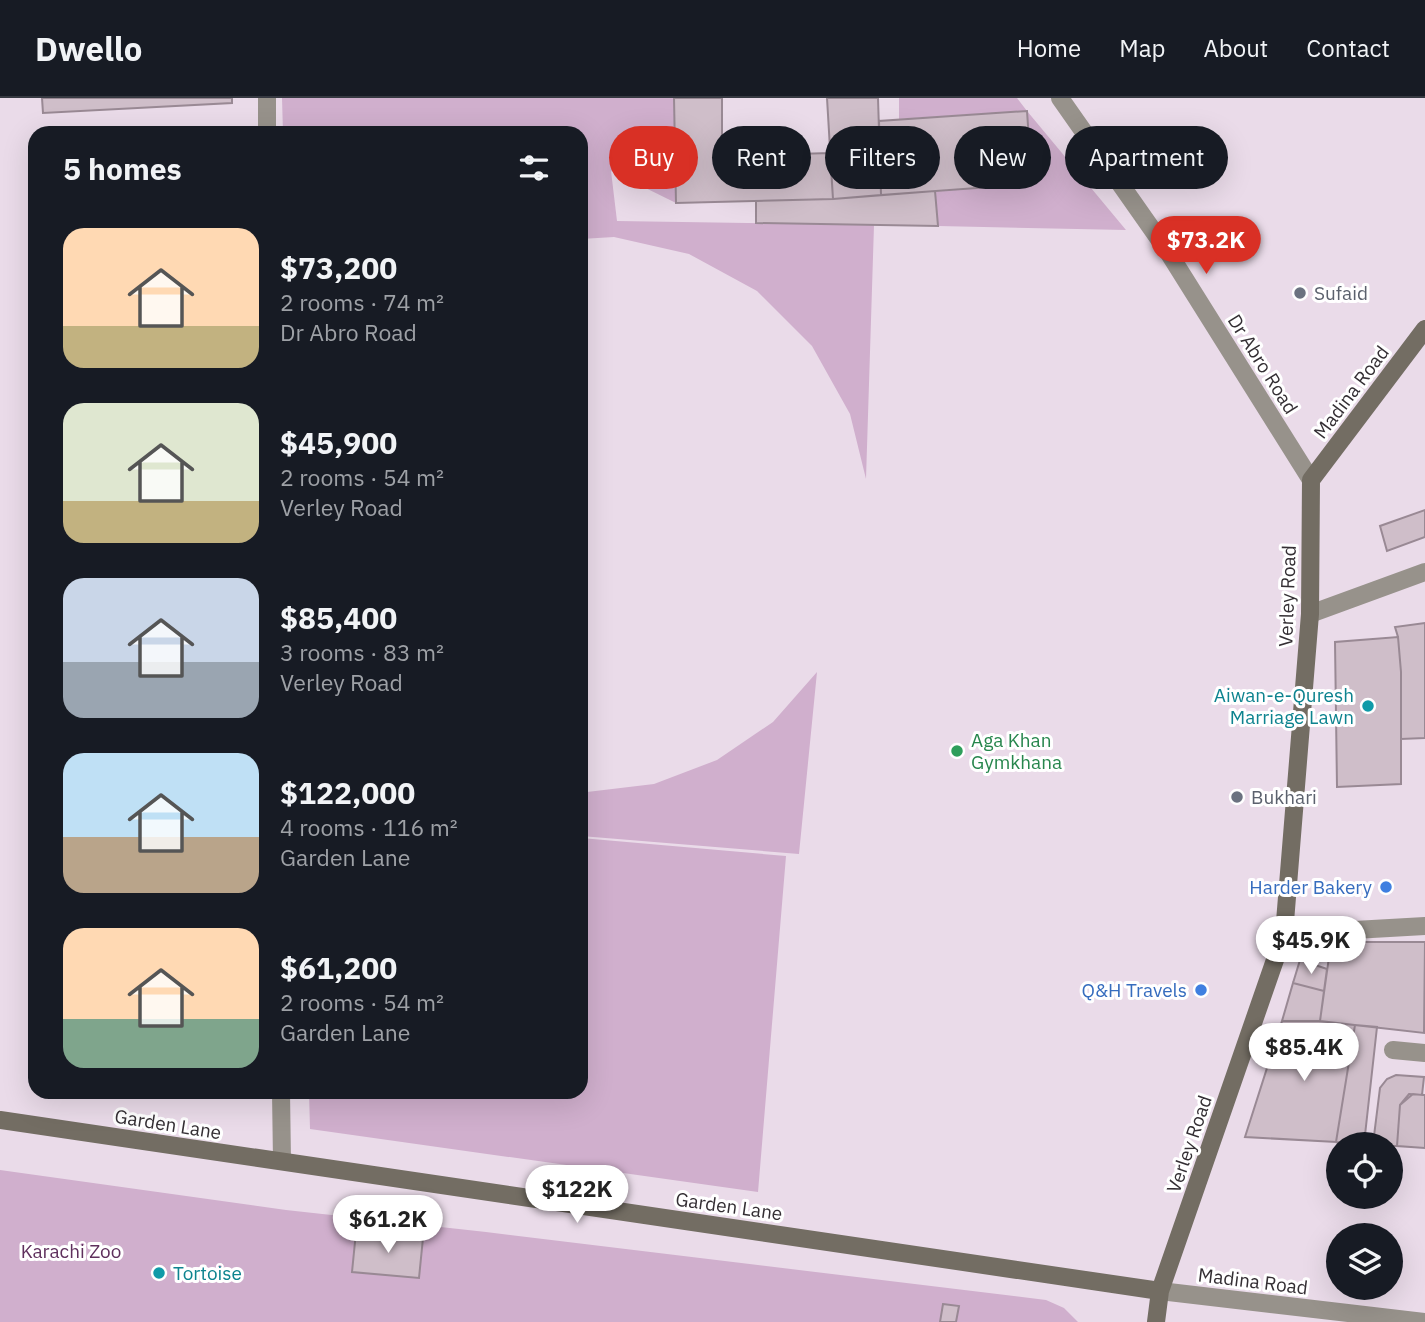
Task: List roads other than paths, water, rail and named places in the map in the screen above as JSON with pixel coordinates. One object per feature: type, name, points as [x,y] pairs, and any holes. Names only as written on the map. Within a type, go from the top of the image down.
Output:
[{"type":"main road","name":"Madina Road","points":[[1311,480],[1425,329]]},
{"type":"main road","name":"Verley Road","points":[[1156,1322],[1160,1291],[1284,934],[1310,614],[1311,480]]},
{"type":"main road","name":"Garden Lane","points":[[0,1120],[1160,1291]]},
{"type":"street","points":[[267,98],[267,126]]},
{"type":"street","name":"Dr Abro Road","points":[[1060,98],[1168,251],[1311,480]]},
{"type":"street","points":[[1310,614],[1425,572]]},
{"type":"street","points":[[1284,934],[1425,926]]},
{"type":"street","points":[[1393,1050],[1425,1053]]},
{"type":"street","points":[[281,1099],[282,1161]]},
{"type":"street","name":"Madina Road","points":[[1160,1291],[1424,1322]]},
{"type":"place","name":"Sufaid","points":[[1300,293]]},
{"type":"place","name":"Aiwan-e-Quresh Marriage Lawn","points":[[1368,706]]},
{"type":"place","name":"Aga Khan Gymkhana","points":[[957,751]]},
{"type":"place","name":"Bukhari","points":[[1237,797]]},
{"type":"place","name":"Harder Bakery","points":[[1386,887]]},
{"type":"place","name":"Q&H Travels","points":[[1201,990]]},
{"type":"place","name":"Tortoise","points":[[159,1273]]},
{"type":"park label","name":"Karachi Zoo","points":[[71,1251]]}]
